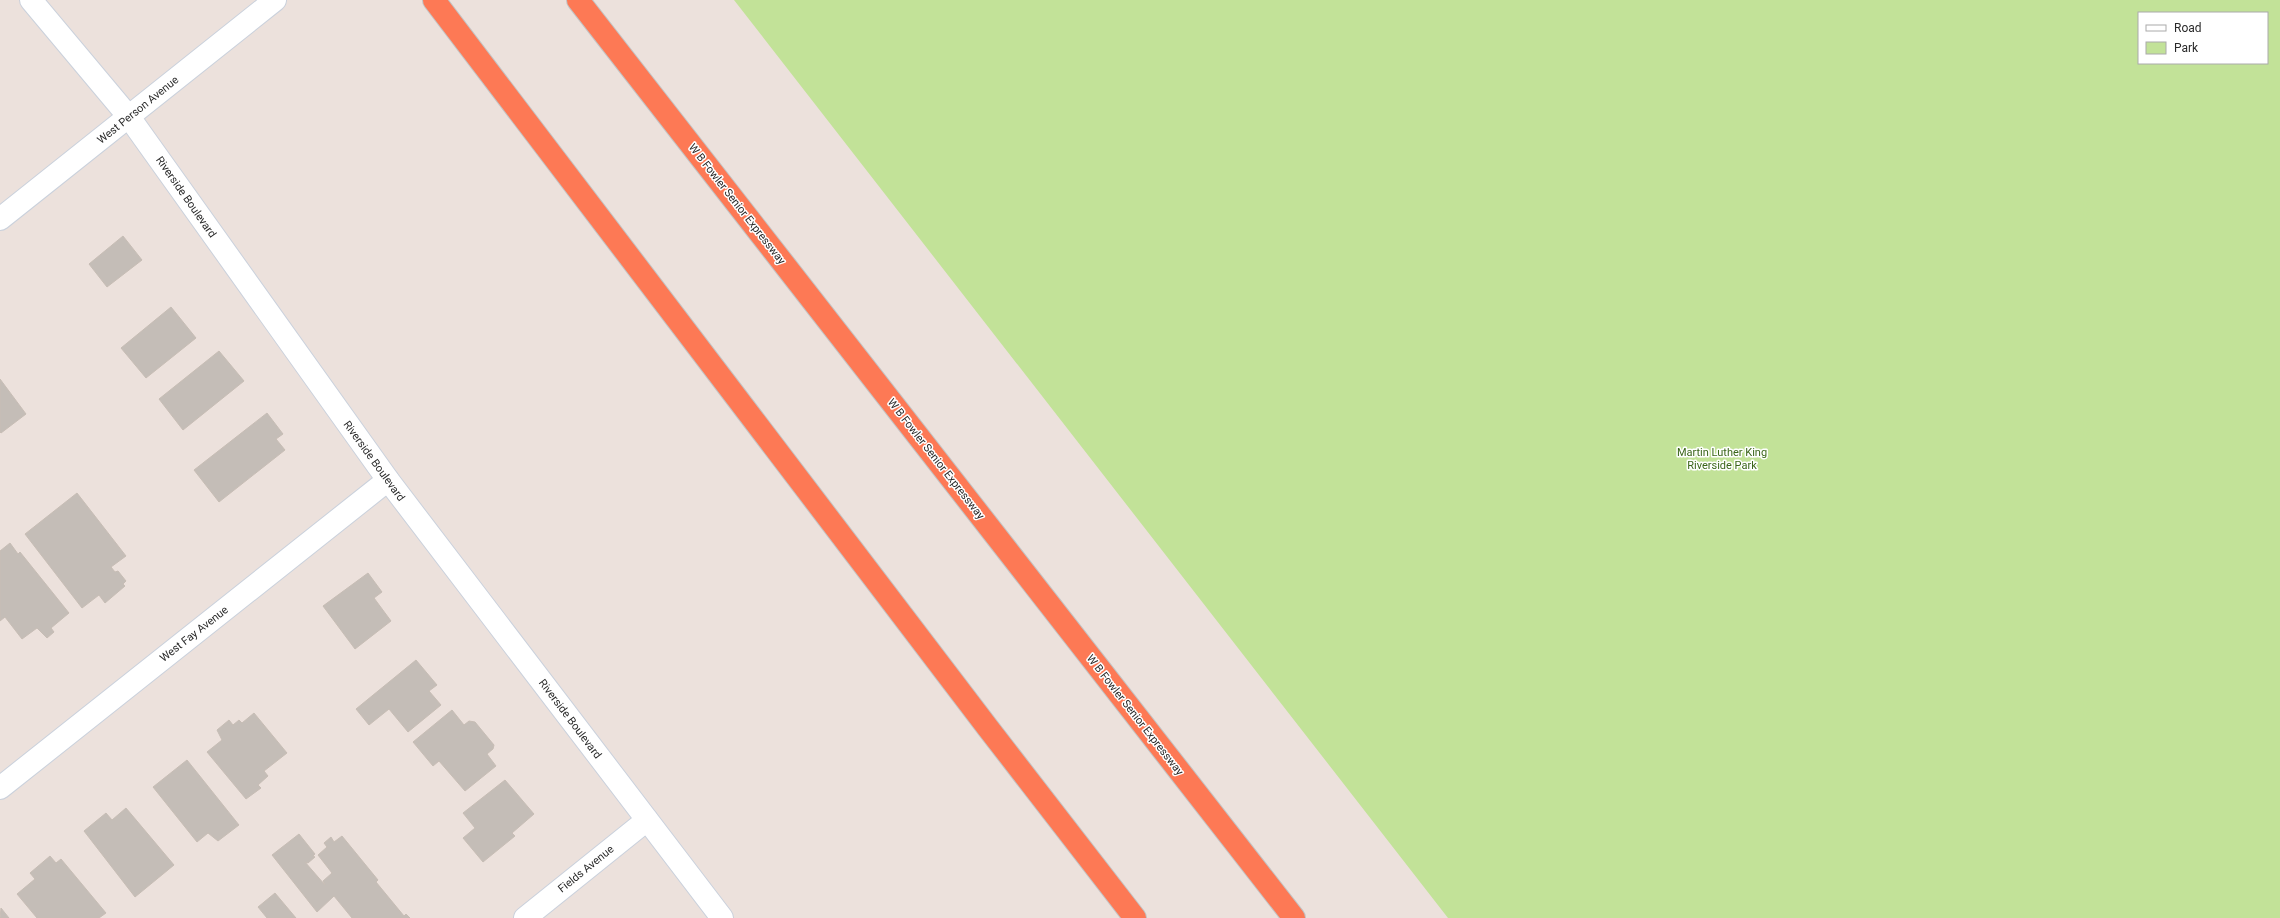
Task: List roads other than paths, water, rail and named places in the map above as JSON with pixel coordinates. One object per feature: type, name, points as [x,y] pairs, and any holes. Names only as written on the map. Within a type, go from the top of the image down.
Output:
[{"type":"highway","points":[[434,0],[983,722],[1135,918]]},
{"type":"highway","name":"W B Fowler Senior Expressway","points":[[578,0],[1294,918]]},
{"type":"street","name":"Riverside Boulevard","points":[[31,0],[129,117],[388,480],[722,918]]},
{"type":"street","name":"West Person Avenue","points":[[0,219],[275,0]]},
{"type":"street","name":"West Fay Avenue","points":[[0,788],[388,480]]},
{"type":"street","name":"Fields Avenue","points":[[525,918],[647,820]]},
{"type":"park label","name":"Martin Luther King Riverside Park","points":[[1722,458]]}]
